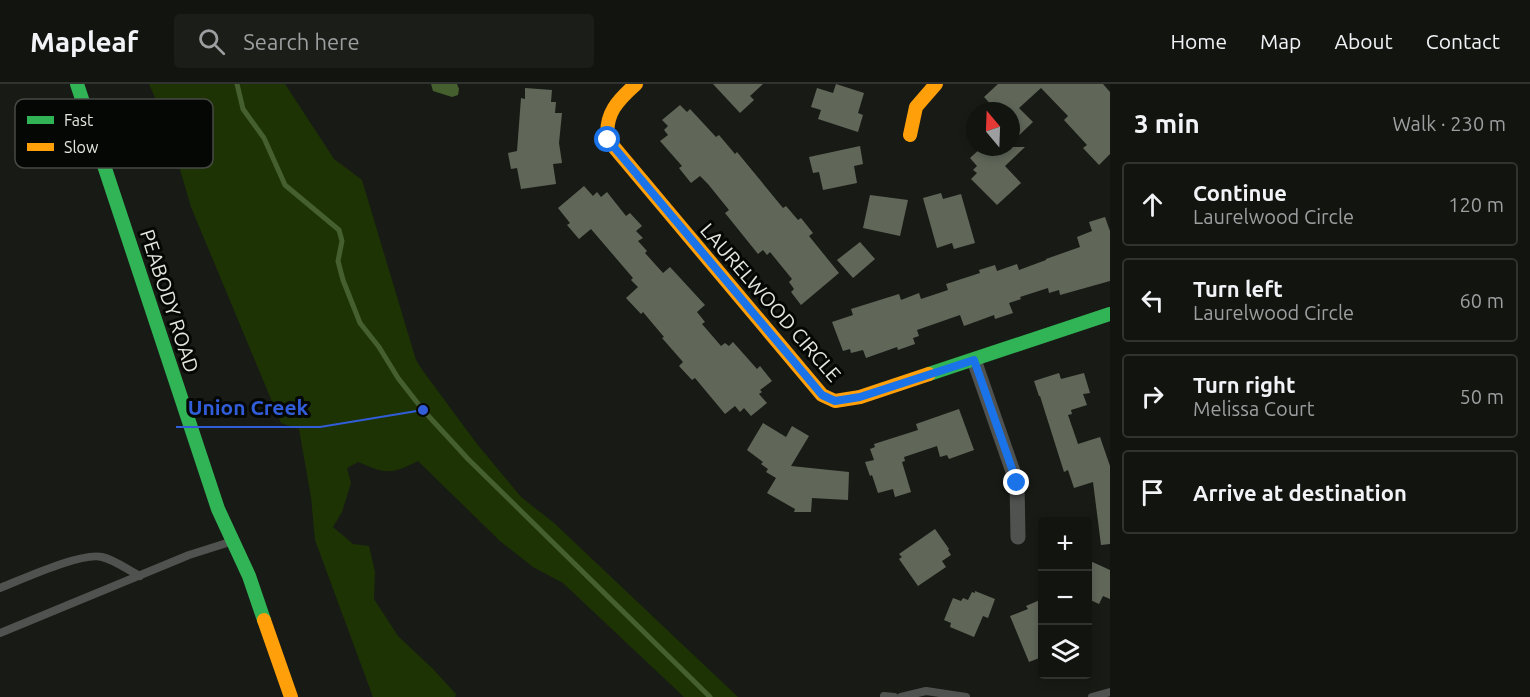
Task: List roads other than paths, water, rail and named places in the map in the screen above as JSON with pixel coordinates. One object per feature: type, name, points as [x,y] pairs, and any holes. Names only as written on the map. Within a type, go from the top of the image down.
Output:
[{"type":"street","name":"PEABODY ROAD","points":[[77,84],[82,99]]},
{"type":"street","name":"LAURELWOOD CIRCLE","points":[[636,84],[611,110],[606,124],[608,140],[822,395],[835,401],[860,397],[1110,314]]},
{"type":"street","points":[[910,135],[916,107],[936,84]]},
{"type":"street","name":"PEABODY ROAD","points":[[105,168],[218,509],[249,576],[291,697]]},
{"type":"street","points":[[974,360],[1017,483],[1018,537]]},
{"type":"lane","points":[[0,633],[189,555],[232,542]]},
{"type":"lane","points":[[0,588],[92,555],[104,557],[140,576]]},
{"type":"lane","points":[[902,697],[926,691],[966,697]]},
{"type":"lane","points":[[1092,697],[1110,692]]},
{"type":"lane","points":[[884,696],[894,697]]},
{"type":"waterway","points":[[237,84],[243,109],[264,138],[285,185],[339,230],[342,241],[338,261],[360,323],[379,347],[398,378],[423,410],[468,459],[710,697]]},
{"type":"place","name":"Union Creek","points":[[423,410]]}]
